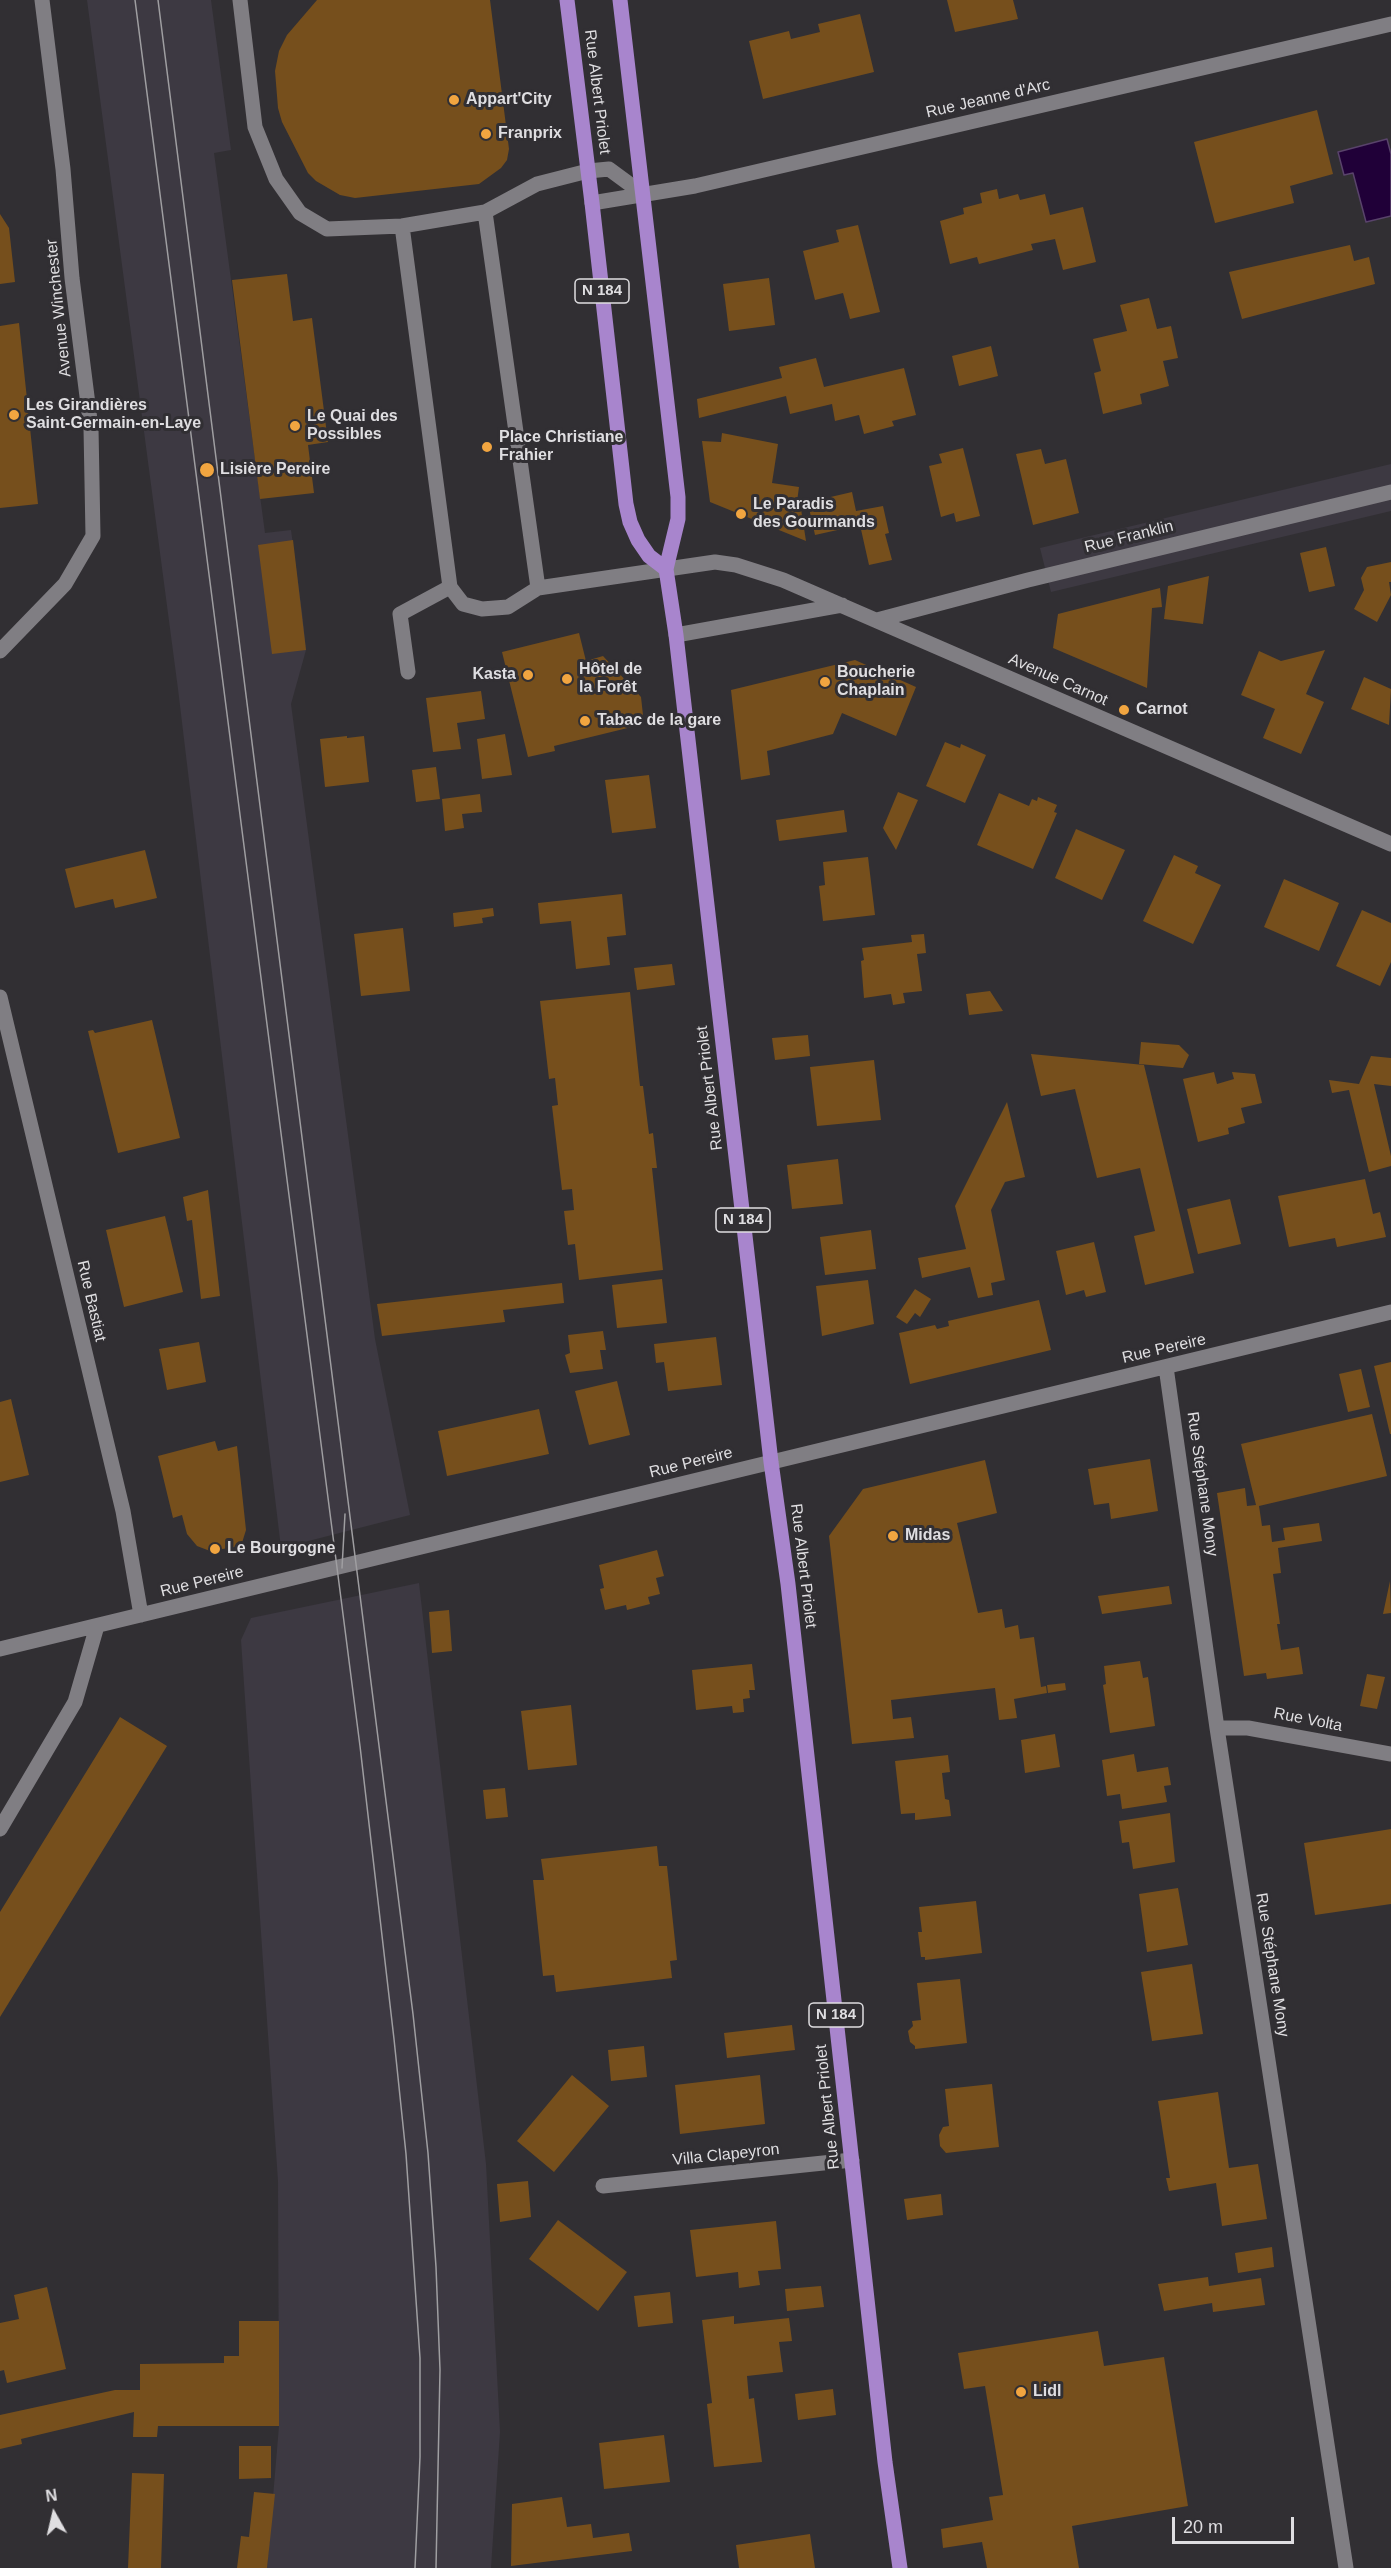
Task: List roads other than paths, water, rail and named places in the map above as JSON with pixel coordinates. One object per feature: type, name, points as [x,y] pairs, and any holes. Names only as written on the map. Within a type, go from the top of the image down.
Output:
[{"type":"main road","name":"Rue Albert Priolet","points":[[567,0],[626,504],[630,522],[638,540],[649,556],[666,569]]},
{"type":"main road","name":"Rue Albert Priolet","points":[[620,0],[678,497],[678,519],[666,569],[676,635],[771,1462],[788,1584],[885,2462],[900,2568]]},
{"type":"street","name":"Avenue Winchester","points":[[0,651],[64,584],[93,536],[91,428],[72,278],[63,169],[42,0]]},
{"type":"street","points":[[240,0],[255,127],[276,179],[300,213],[327,228],[402,226],[485,212],[537,184],[588,171],[609,169],[643,194]]},
{"type":"street","name":"Rue Jeanne d'Arc","points":[[592,204],[695,186],[1391,24]]},
{"type":"street","points":[[485,212],[538,588]]},
{"type":"street","points":[[402,226],[450,587],[463,603],[482,609],[508,607],[538,588],[666,569]]},
{"type":"street","name":"Rue Franklin","points":[[877,620],[1028,580],[1391,492]]},
{"type":"street","name":"Avenue Carnot","points":[[666,569],[714,562],[736,565],[783,580],[1391,844]]},
{"type":"street","points":[[408,672],[400,614],[450,587]]},
{"type":"street","points":[[676,635],[842,605]]},
{"type":"street","name":"Rue Bastiat","points":[[0,997],[123,1511],[141,1616]]},
{"type":"street","name":"Rue Pereire","points":[[0,1649],[1391,1312]]},
{"type":"street","name":"Rue Stéphane Mony","points":[[1166,1367],[1217,1728],[1346,2568]]},
{"type":"street","points":[[0,1829],[75,1702],[97,1626]]},
{"type":"street","name":"Rue Volta","points":[[1217,1728],[1248,1728],[1391,1754]]},
{"type":"street","name":"Villa Clapeyron","points":[[603,2186],[852,2160]]},
{"type":"tram line","points":[[135,0],[360,1746],[394,2039],[406,2154],[420,2358],[420,2457],[415,2568]]},
{"type":"tram line","points":[[158,0],[413,2014],[428,2153],[436,2267],[440,2370],[436,2568]]},
{"type":"tram line","points":[[342,1568],[345,1514]]},
{"type":"place","name":"Appart'City","points":[[454,100]]},
{"type":"place","name":"Franprix","points":[[486,134]]},
{"type":"place","name":"Les Girandières Saint-Germain-en-Laye","points":[[14,415]]},
{"type":"place","name":"Le Quai des Possibles","points":[[295,426]]},
{"type":"place","name":"Place Christiane Frahier","points":[[487,447]]},
{"type":"place","name":"Lisière Pereire","points":[[207,470]]},
{"type":"place","name":"Le Paradis des Gourmands","points":[[741,514]]},
{"type":"place","name":"Kasta","points":[[528,675]]},
{"type":"place","name":"Hôtel de la Forêt","points":[[567,679]]},
{"type":"place","name":"Boucherie Chaplain","points":[[825,682]]},
{"type":"place","name":"Carnot","points":[[1124,710]]},
{"type":"place","name":"Tabac de la gare","points":[[585,721]]},
{"type":"place","name":"Midas","points":[[893,1536]]},
{"type":"place","name":"Le Bourgogne","points":[[215,1549]]},
{"type":"place","name":"Lidl","points":[[1021,2392]]}]
